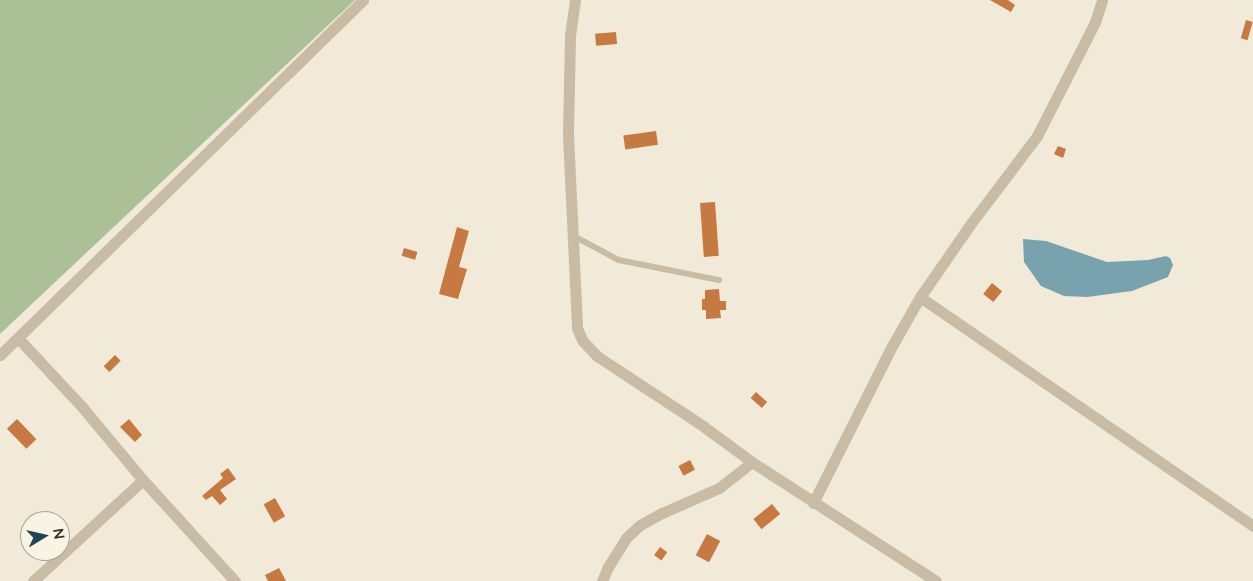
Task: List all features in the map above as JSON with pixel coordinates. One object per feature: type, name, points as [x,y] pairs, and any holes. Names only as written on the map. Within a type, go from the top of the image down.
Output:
[{"type":"street","points":[[0,355],[363,0]]},
{"type":"street","points":[[575,0],[570,37],[568,84],[572,234],[577,328],[582,340],[597,356],[703,426],[752,462],[936,581]]},
{"type":"street","points":[[813,503],[888,355],[920,297],[972,222],[1037,136],[1095,22],[1102,0]]},
{"type":"street","points":[[920,297],[1253,526]]},
{"type":"street","points":[[18,338],[84,408],[143,480],[235,581]]},
{"type":"street","points":[[602,581],[608,566],[626,538],[640,525],[662,513],[720,488],[752,462]]},
{"type":"street","points":[[33,581],[143,480]]},
{"type":"lane","points":[[572,234],[619,260],[719,280]]},
{"type":"green space","points":[[0,0],[355,0],[0,334]]},
{"type":"water","points":[[1023,239],[1046,241],[1107,262],[1148,260],[1166,256],[1170,258],[1173,265],[1168,277],[1132,291],[1087,297],[1064,296],[1041,286],[1024,262]]},
{"type":"building","points":[[990,0],[1008,0],[1015,5],[1011,12]]},
{"type":"building","points":[[1246,20],[1253,22],[1247,40],[1241,38]]},
{"type":"building","points":[[616,32],[617,44],[596,46],[595,34]]},
{"type":"building","points":[[656,131],[658,145],[625,149],[623,136]]},
{"type":"building","points":[[1058,146],[1066,149],[1063,158],[1054,154]]},
{"type":"building","points":[[715,202],[719,256],[704,257],[700,203]]},
{"type":"building","points":[[457,227],[469,231],[459,267],[467,269],[458,299],[439,294]]},
{"type":"building","points":[[404,248],[417,252],[415,260],[402,256]]},
{"type":"building","points":[[992,283],[1002,291],[993,302],[983,294]]},
{"type":"building","points":[[719,289],[720,301],[726,301],[726,310],[720,310],[721,318],[706,319],[706,310],[702,310],[702,299],[705,299],[705,290]]},
{"type":"building","points":[[115,355],[121,361],[109,372],[104,366]]},
{"type":"building","points":[[756,392],[767,402],[762,408],[751,398]]},
{"type":"building","points":[[17,419],[36,439],[26,449],[7,429]]},
{"type":"building","points":[[129,419],[142,435],[135,442],[120,427]]},
{"type":"building","points":[[690,460],[695,470],[683,476],[678,466]]},
{"type":"building","points":[[228,468],[236,479],[220,490],[227,499],[220,505],[212,496],[206,500],[202,496],[223,478],[220,474]]},
{"type":"building","points":[[275,498],[285,516],[274,523],[264,504]]},
{"type":"building","points":[[772,504],[780,514],[762,529],[753,519]]},
{"type":"building","points":[[707,534],[720,541],[709,562],[696,555]]},
{"type":"building","points":[[660,547],[667,552],[661,560],[654,555]]},
{"type":"building","points":[[279,568],[286,581],[268,581],[265,575]]}]
